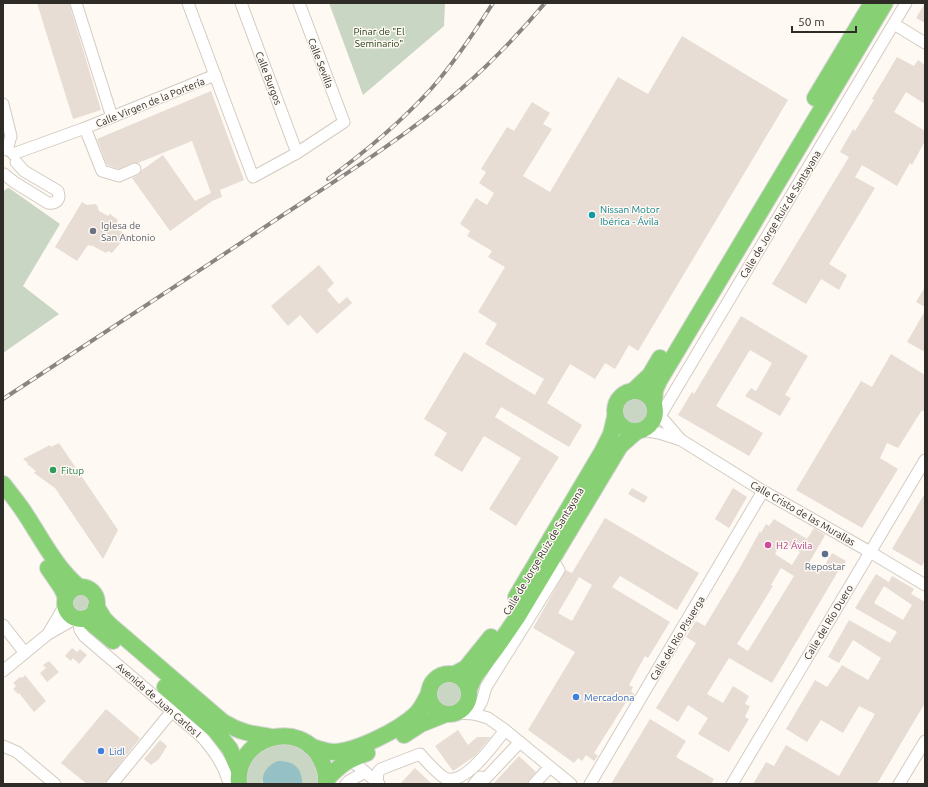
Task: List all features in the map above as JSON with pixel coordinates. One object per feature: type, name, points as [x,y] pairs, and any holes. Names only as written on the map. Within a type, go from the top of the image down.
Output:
[{"type":"highway","name":"Calle de Jorge Ruiz de Santayana","points":[[271,737],[284,736],[298,739],[310,746],[326,752],[335,752],[370,742],[400,726],[416,714],[423,706],[431,685],[438,677],[455,674],[466,668],[487,644],[602,452],[611,434],[617,401],[621,396],[633,391],[650,375],[872,3]]},
{"type":"highway","name":"Calle de Jorge Ruiz de Santayana","points":[[326,782],[340,765],[350,759],[373,751],[401,737],[421,724],[451,714],[465,707],[474,695],[475,676],[518,616],[620,446],[650,419],[655,390],[659,381],[885,3]]},
{"type":"highway","points":[[615,417],[618,423],[630,431],[650,419],[650,398],[639,391],[633,391]]},
{"type":"highway","points":[[3,484],[22,509],[39,537],[68,578],[79,587]]},
{"type":"highway","points":[[3,500],[61,587],[69,613],[80,618],[92,614],[96,606],[96,597],[92,591],[85,587],[79,587],[71,590],[66,601]]},
{"type":"highway","points":[[96,606],[104,619],[110,625],[223,722],[234,729],[248,734],[271,737]]},
{"type":"highway","name":"Avenida de Juan Carlos I","points":[[80,618],[215,730],[230,749],[239,779]]},
{"type":"highway","points":[[455,674],[466,682],[474,695]]},
{"type":"highway","points":[[429,693],[432,704],[440,712],[451,714]]},
{"type":"highway","points":[[239,779],[246,755],[256,744],[271,737]]},
{"type":"highway","points":[[310,746],[319,756],[324,767],[326,782]]},
{"type":"street","points":[[76,3],[112,117]]},
{"type":"street","points":[[188,3],[253,177],[297,153]]},
{"type":"street","name":"Calle Burgos","points":[[241,3],[297,153]]},
{"type":"street","name":"Calle Sevilla","points":[[297,153],[344,122],[299,3]]},
{"type":"street","name":"Calle de Jorge Ruiz de Santayana","points":[[650,419],[906,3]]},
{"type":"street","points":[[894,24],[925,43]]},
{"type":"street","name":"Calle Virgen de la Portería","points":[[10,154],[85,128],[215,76]]},
{"type":"street","points":[[3,104],[11,136],[10,154],[12,170],[4,174],[48,203],[57,202],[60,197],[58,191],[24,170],[10,154]]},
{"type":"street","name":"Calle Virgen de la Portería","points":[[85,128],[102,171],[119,176],[135,169]]},
{"type":"street","name":"Calle Cristo de las Murallas","points":[[650,419],[658,433],[681,440]]},
{"type":"street","name":"Calle Cristo de las Murallas","points":[[650,419],[763,491],[925,585]]},
{"type":"street","name":"Calle del Río Duero","points":[[732,784],[925,460]]},
{"type":"street","name":"Calle del Río Pisuerga","points":[[590,784],[763,491]]},
{"type":"street","points":[[48,634],[66,601]]},
{"type":"street","points":[[3,671],[48,634],[80,618]]},
{"type":"street","name":"Avenida de Juan Carlos I","points":[[80,618],[80,630],[84,636],[202,736],[226,771],[228,780],[239,779]]},
{"type":"street","points":[[3,625],[25,653]]},
{"type":"street","points":[[474,695],[488,718]]},
{"type":"street","name":"Calle de Jorge Ruiz de Santayana","points":[[474,695],[474,714]]},
{"type":"street","points":[[112,784],[172,711]]},
{"type":"street","points":[[451,714],[474,714],[488,718],[571,784]]},
{"type":"street","points":[[378,783],[378,772],[381,769],[420,754],[445,781],[452,779],[461,775],[480,762],[505,730]]},
{"type":"street","points":[[899,784],[925,741]]},
{"type":"street","points":[[474,784],[480,777],[486,778],[520,742]]},
{"type":"street","points":[[3,746],[17,752],[55,784]]},
{"type":"street","points":[[350,759],[378,783]]},
{"type":"street","points":[[534,784],[550,767]]},
{"type":"street","points":[[346,784],[365,772]]},
{"type":"green space","name":"Pinar de \"El Seminario\"","points":[[329,3],[445,3],[444,26],[363,95]]},
{"type":"green space","points":[[9,188],[60,224],[23,286],[59,314],[3,353],[3,192]]},
{"type":"green space","points":[[635,399],[644,403],[648,412],[644,421],[635,425],[626,421],[622,412],[626,403]]},
{"type":"green space","points":[[82,593],[88,596],[91,602],[88,608],[82,611],[76,608],[73,602],[76,596]]},
{"type":"green space","points":[[449,682],[458,686],[462,695],[458,704],[449,708],[440,704],[436,695],[440,686]]},
{"type":"green space","points":[[284,743],[299,748],[310,756],[314,761],[319,784],[302,784],[302,779],[295,766],[288,762],[278,761],[262,781],[263,784],[245,784],[248,767],[255,754],[267,747]]},
{"type":"water","points":[[278,761],[288,762],[296,766],[301,774],[302,784],[263,784],[264,773],[271,765]]},
{"type":"building","points":[[37,3],[69,3],[101,110],[73,119]]},
{"type":"building","points":[[925,3],[925,23],[916,18]]},
{"type":"building","name":"Nissan Motor Ibérica - Ávila","points":[[682,36],[788,100],[638,351],[629,345],[615,369],[605,363],[595,379],[570,364],[547,403],[582,425],[569,447],[501,407],[495,417],[559,457],[516,526],[489,509],[521,458],[484,436],[462,472],[434,455],[447,433],[424,419],[464,352],[535,395],[544,379],[485,344],[497,324],[478,312],[505,267],[488,257],[492,251],[467,236],[470,231],[460,224],[476,198],[487,205],[494,193],[479,183],[486,172],[481,169],[507,127],[514,131],[532,102],[550,113],[543,124],[552,129],[523,176],[550,192],[618,77],[648,94]]},
{"type":"building","points":[[897,57],[914,66],[918,60],[925,65],[925,104],[906,92],[894,112],[925,131],[925,141],[912,165],[910,163],[897,186],[862,165],[855,177],[875,188],[829,264],[847,275],[839,290],[821,279],[806,304],[772,284],[849,157],[840,152],[853,129],[855,131],[874,100],[872,99]]},
{"type":"building","points":[[211,91],[244,180],[220,190],[222,197],[212,201],[170,231],[132,178],[163,155],[195,201],[211,193],[192,141],[138,163],[132,163],[119,169],[107,165],[97,139]]},
{"type":"building","name":"Iglesa de San Antonio","points":[[82,202],[87,205],[95,204],[97,205],[99,211],[108,216],[110,214],[118,220],[114,227],[127,235],[112,253],[108,251],[106,253],[91,245],[88,245],[77,261],[55,247]]},
{"type":"building","points":[[319,265],[334,283],[327,290],[339,304],[347,297],[352,303],[317,334],[300,315],[288,326],[271,306]]},
{"type":"building","points":[[925,287],[925,307],[916,302]]},
{"type":"building","points":[[925,311],[925,352],[907,342]]},
{"type":"building","points":[[741,316],[808,356],[785,395],[791,398],[780,416],[745,396],[751,388],[756,391],[772,363],[750,350],[716,406],[763,433],[749,456],[678,415],[692,392],[694,394]]},
{"type":"building","points":[[891,354],[925,375],[925,412],[922,410],[898,448],[887,443],[880,458],[898,469],[862,528],[796,490],[861,381],[872,387]]},
{"type":"building","points":[[59,443],[118,530],[103,559],[55,488],[34,473],[36,471],[23,459],[50,445],[51,447]]},
{"type":"building","points":[[632,488],[648,497],[644,503],[628,494]]},
{"type":"building","points":[[733,488],[747,497],[729,528],[715,519]]},
{"type":"building","points":[[925,493],[925,560],[922,566],[892,549]]},
{"type":"building","points":[[605,518],[699,573],[677,610],[620,576],[612,587],[670,622],[648,658],[645,656],[629,685],[633,687],[631,691],[635,695],[631,700],[628,699],[594,753],[598,756],[594,761],[586,755],[582,761],[578,758],[574,763],[528,730],[575,652],[533,628],[566,570],[572,573]],"holes":[[[579,577],[592,585],[572,621],[558,613]]]},
{"type":"building","points":[[774,519],[807,539],[814,528],[825,535],[809,563],[822,570],[832,553],[846,561],[842,569],[840,568],[772,683],[729,658],[707,694],[723,703],[733,686],[749,696],[745,704],[750,706],[745,717],[749,719],[729,752],[698,734],[708,718],[688,705],[678,722],[656,708],[696,643],[686,637],[696,621],[705,626],[760,531],[761,533],[766,524],[769,526]],"holes":[[[782,542],[800,552],[792,565],[775,554]],[[781,568],[794,576],[748,651],[737,644],[773,586],[771,585]]]},
{"type":"building","points":[[876,574],[889,582],[892,576],[914,589],[911,594],[925,602],[925,703],[877,784],[753,784],[766,762],[774,766],[786,745],[839,776],[875,714],[859,706],[843,733],[821,720],[807,742],[786,729],[815,680],[827,687],[842,665],[868,680],[881,658],[853,640],[839,663],[828,657],[849,620],[890,643],[897,632],[855,608]],"holes":[[[884,586],[912,605],[903,620],[874,603]]]},
{"type":"building","points":[[72,648],[77,652],[80,649],[87,655],[79,664],[73,658],[71,661],[65,656]]},
{"type":"building","points":[[49,661],[59,672],[47,682],[40,673],[46,668],[43,665]]},
{"type":"building","points":[[25,675],[46,701],[34,712],[19,693],[18,694],[13,689],[16,686],[13,683]]},
{"type":"building","name":"Lidl","points":[[106,709],[140,738],[104,784],[87,784],[61,763]]},
{"type":"building","points":[[650,719],[686,741],[676,757],[714,779],[711,784],[611,784]]},
{"type":"building","points":[[458,730],[468,745],[477,737],[491,737],[475,756],[453,771],[435,746]]},
{"type":"building","points":[[160,740],[167,746],[159,759],[151,765],[144,759]]},
{"type":"building","points":[[519,756],[536,772],[527,784],[493,784]]},
{"type":"building","points":[[415,768],[432,784],[400,784]]},
{"type":"railway","points":[[328,179],[382,137],[431,89],[464,48],[493,3]]},
{"type":"railway","points":[[3,399],[351,171],[418,124],[483,69],[545,3]]},
{"type":"place","name":"Nissan Motor Ibérica - Ávila","points":[[592,215]]},
{"type":"place","name":"Iglesa de San Antonio","points":[[93,231]]},
{"type":"place","name":"Fitup","points":[[53,470]]},
{"type":"place","name":"H2 Ávila","points":[[768,545]]},
{"type":"place","name":"Repostar","points":[[825,554]]},
{"type":"place","name":"Mercadona","points":[[576,697]]},
{"type":"place","name":"Lidl","points":[[101,751]]}]
